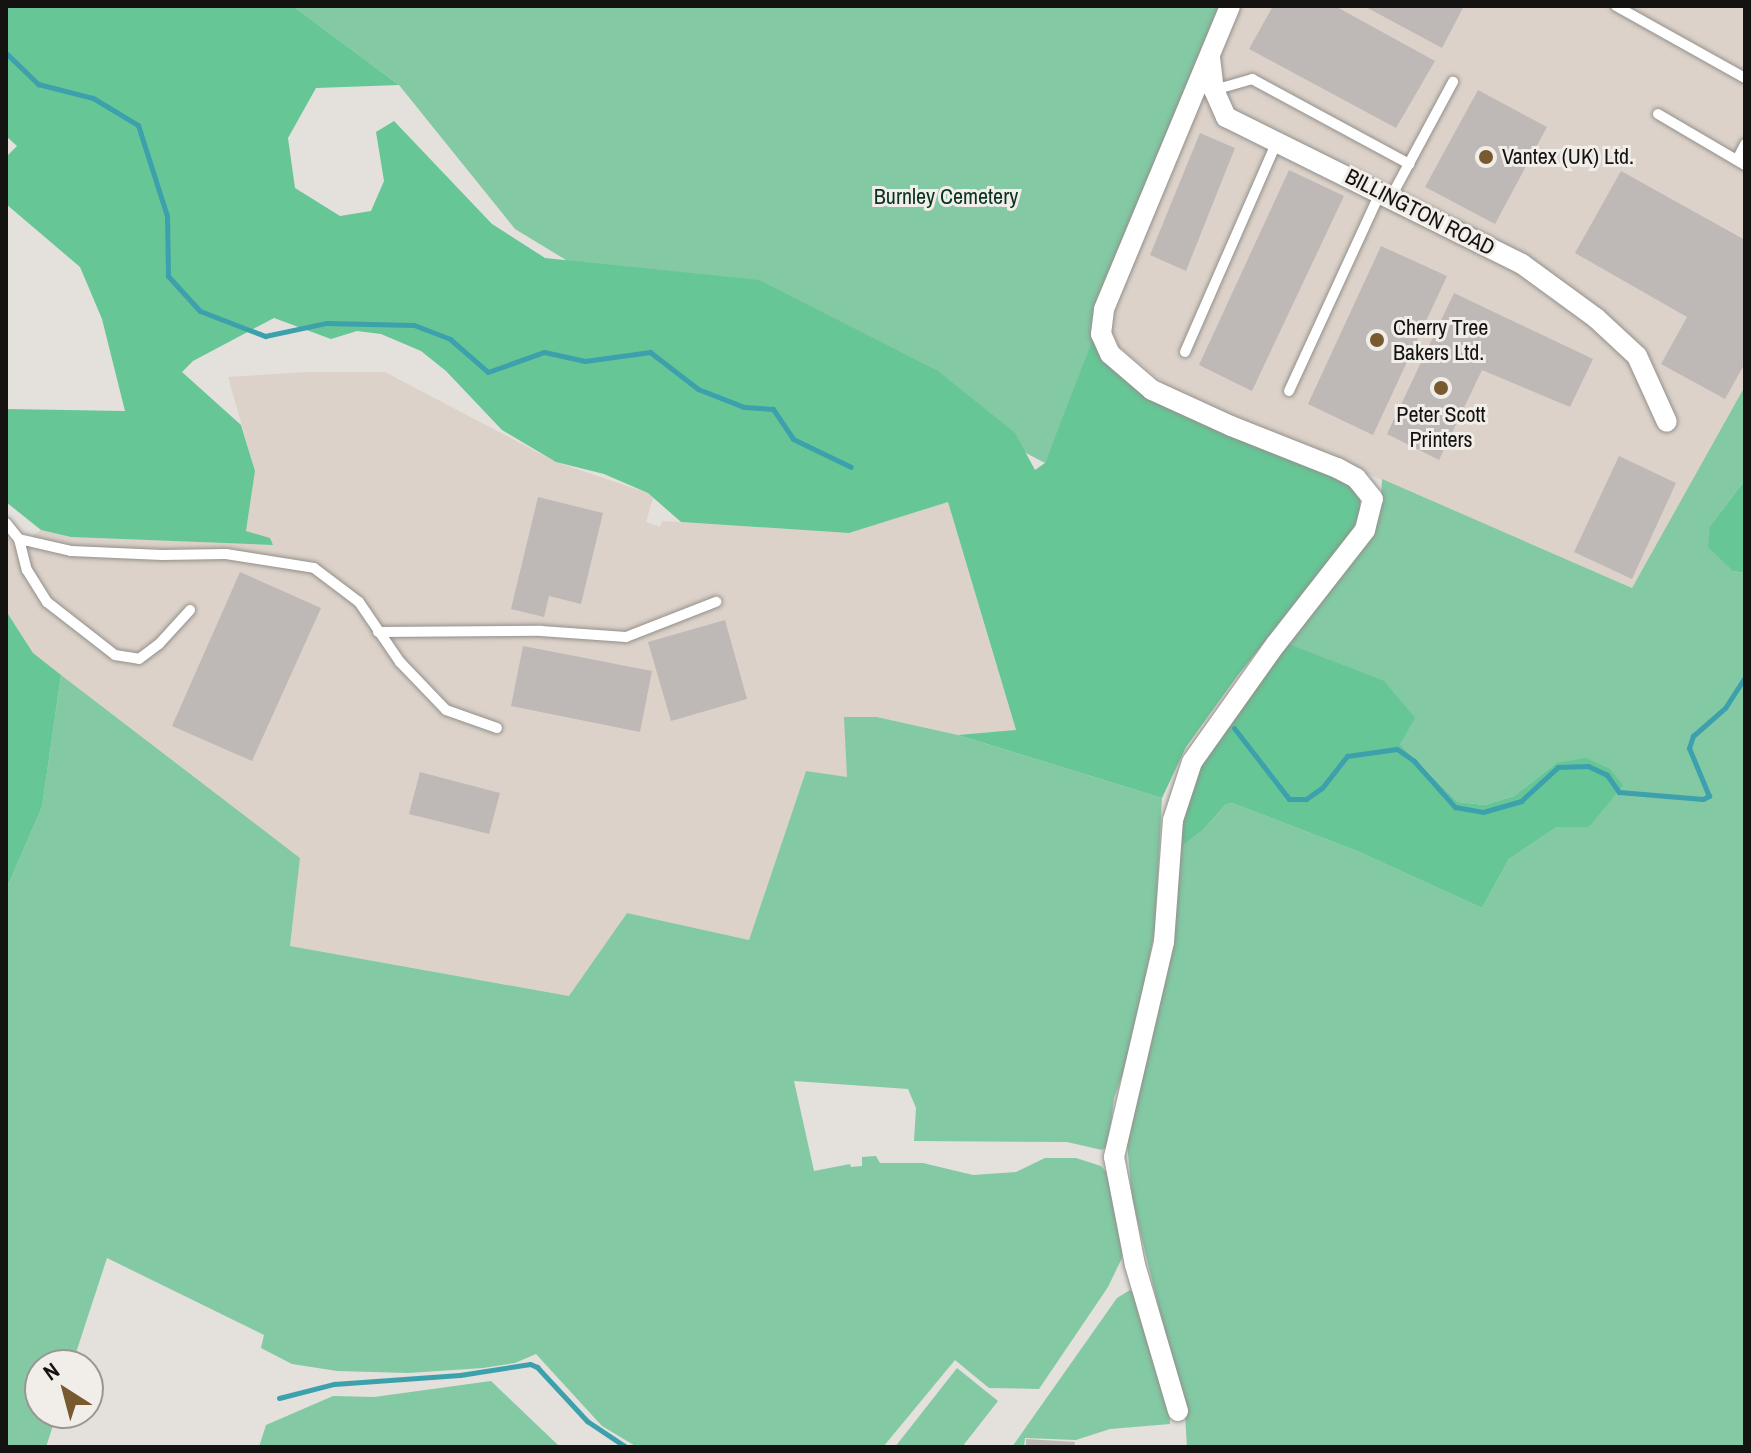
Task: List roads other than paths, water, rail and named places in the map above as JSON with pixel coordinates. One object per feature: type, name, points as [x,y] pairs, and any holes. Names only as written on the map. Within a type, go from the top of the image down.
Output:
[{"type":"street","name":"BILLINGTON ROAD","points":[[1230,6],[1210,58],[1214,90],[1226,117],[1522,264],[1596,318],[1637,356],[1667,422]]},
{"type":"street","points":[[1178,1411],[1135,1265],[1114,1157],[1164,942],[1173,820],[1192,762],[1276,644],[1365,530],[1373,499],[1356,478],[1337,468],[1231,426],[1152,390],[1110,354],[1101,334],[1104,309],[1210,58]]},
{"type":"lane","points":[[1616,6],[1745,78]]},
{"type":"lane","points":[[1214,90],[1252,79],[1409,164]]},
{"type":"lane","points":[[1289,391],[1386,194],[1409,164],[1453,82]]},
{"type":"lane","points":[[1658,114],[1741,162],[1745,144]]},
{"type":"lane","points":[[1185,352],[1277,141]]},
{"type":"lane","points":[[6,523],[19,539],[27,570],[47,602],[115,655],[139,659],[159,644],[190,610]]},
{"type":"lane","points":[[19,539],[71,551],[226,554],[314,568],[359,602],[378,632],[424,689],[446,710],[497,728]]},
{"type":"lane","points":[[378,632],[541,631],[626,637],[716,602]]},
{"type":"waterway","points":[[6,53],[38,84],[93,98],[138,125],[167,216],[168,276],[200,311],[265,336],[326,323],[414,325],[450,339],[488,372],[544,352],[585,361],[650,352],[698,389],[744,407],[773,409],[793,439],[851,467]]},
{"type":"waterway","points":[[1234,728],[1289,799],[1306,799],[1322,788],[1347,756],[1397,749],[1414,761],[1455,807],[1483,812],[1521,801],[1558,767],[1588,766],[1607,775],[1619,792],[1703,799],[1709,796],[1689,748],[1693,736],[1725,708],[1745,677]]},
{"type":"waterway","points":[[279,1398],[334,1384],[460,1375],[530,1364],[537,1367],[587,1421],[626,1447]]},
{"type":"place","name":"Vantex (UK) Ltd.","points":[[1486,157]]},
{"type":"place","name":"Cherry Tree Bakers Ltd.","points":[[1377,340]]},
{"type":"place","name":"Peter Scott Printers","points":[[1441,388]]},
{"type":"park label","name":"Burnley Cemetery","points":[[946,197]]}]
